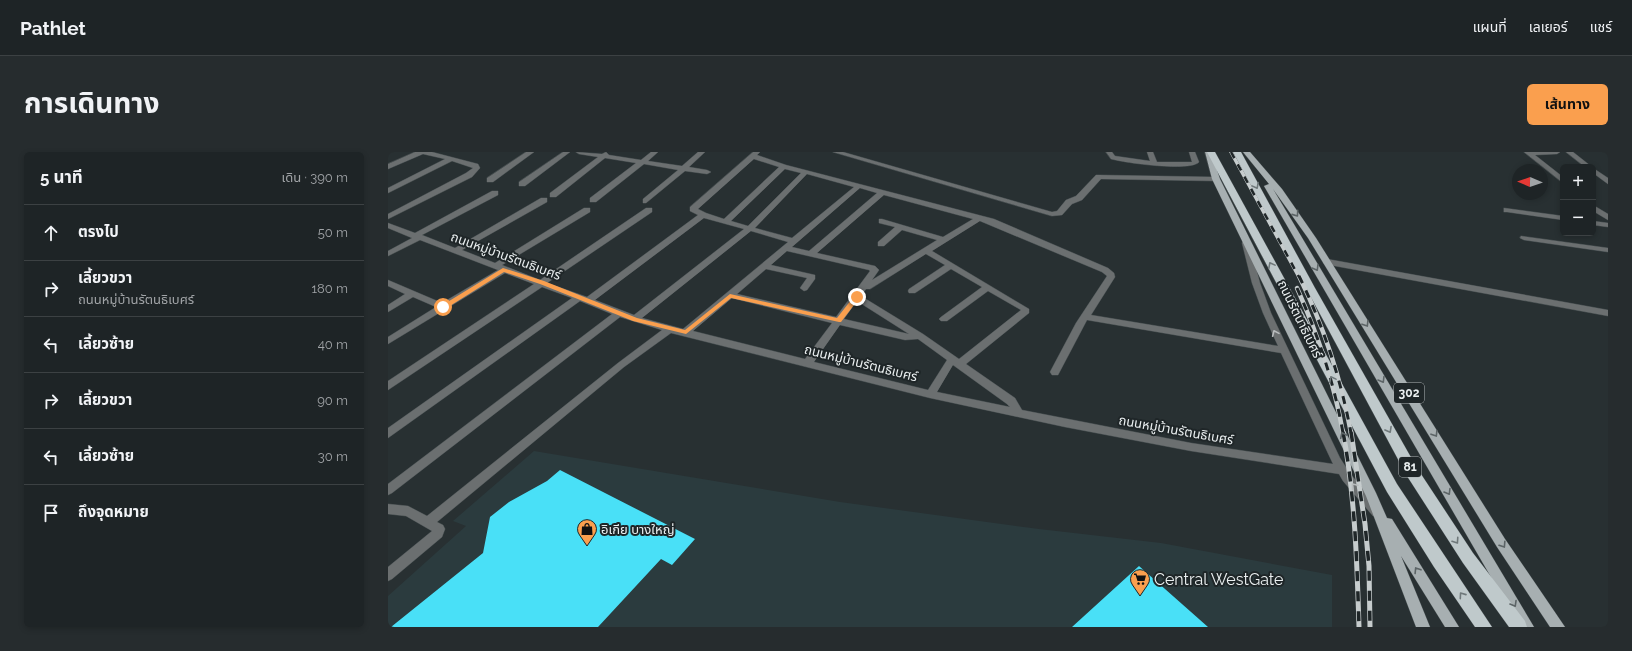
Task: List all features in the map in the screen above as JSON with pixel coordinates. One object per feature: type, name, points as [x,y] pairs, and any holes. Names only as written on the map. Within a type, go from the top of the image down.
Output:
[{"type":"highway","name":"81","points":[[1210,152],[1364,439],[1415,526],[1484,627]]},
{"type":"highway","name":"81","points":[[1237,152],[1316,298],[1430,502],[1472,564],[1519,627]]},
{"type":"main road","name":"ถนนรัตนาธิเบศร์","points":[[1210,152],[1216,179],[1372,496]]},
{"type":"main road","name":"302","points":[[1246,152],[1292,209],[1327,262],[1501,543],[1558,627]]},
{"type":"main road","points":[[1254,162],[1527,627]]},
{"type":"main road","points":[[1372,496],[1423,627]]},
{"type":"main road","points":[[1372,496],[1452,627]]},
{"type":"street","points":[[388,167],[422,152],[476,165],[477,168],[469,175],[388,216]]},
{"type":"street","points":[[490,180],[531,152]]},
{"type":"street","points":[[522,184],[567,152]]},
{"type":"street","points":[[579,152],[607,154],[707,172]]},
{"type":"street","points":[[593,200],[654,152]]},
{"type":"street","points":[[646,201],[702,152]]},
{"type":"street","points":[[836,152],[1052,214],[1059,213],[1069,202],[1079,198],[1099,177],[1216,179]]},
{"type":"street","points":[[1109,152],[1113,158],[1154,164],[1194,164],[1196,162],[1192,152]]},
{"type":"street","points":[[1150,152],[1154,164]]},
{"type":"street","points":[[1528,153],[1557,152]]},
{"type":"street","points":[[1569,152],[1585,164]]},
{"type":"street","points":[[1528,153],[1560,179]]},
{"type":"street","points":[[553,195],[607,154]]},
{"type":"street","points":[[793,241],[725,222],[703,215],[692,209],[755,154],[784,166],[860,185],[979,218],[1013,230],[1108,272],[1111,277],[1081,323],[1055,372]]},
{"type":"street","points":[[388,191],[451,159]]},
{"type":"street","points":[[725,222],[784,166]]},
{"type":"street","points":[[635,319],[750,228],[806,171]]},
{"type":"street","points":[[1596,172],[1608,182]]},
{"type":"street","points":[[686,332],[860,185]]},
{"type":"street","points":[[811,254],[883,192]]},
{"type":"street","points":[[388,254],[495,193]]},
{"type":"street","points":[[455,251],[544,200]]},
{"type":"street","points":[[1596,209],[1608,218]]},
{"type":"street","points":[[388,341],[443,307],[586,210]]},
{"type":"street","points":[[388,386],[650,210]]},
{"type":"street","points":[[1507,210],[1560,218]]},
{"type":"street","points":[[388,434],[703,215]]},
{"type":"street","points":[[860,293],[979,218]]},
{"type":"street","points":[[882,221],[944,240]]},
{"type":"street","points":[[1596,223],[1608,225]]},
{"type":"street","name":"ถนนหมู่บ้านรัตนธิเบศร์","points":[[388,225],[416,237],[635,319],[670,329],[930,394],[1191,447],[1342,470]]},
{"type":"street","points":[[881,244],[901,226]]},
{"type":"street","points":[[1244,235],[1260,296],[1283,350],[1342,470],[1356,489],[1380,515]]},
{"type":"street","points":[[1524,238],[1608,250]]},
{"type":"street","points":[[785,248],[874,269],[875,272],[808,363]]},
{"type":"street","points":[[927,251],[1025,309],[1026,312],[955,362],[930,394]]},
{"type":"street","points":[[1327,262],[1608,313]]},
{"type":"street","points":[[912,291],[952,265]]},
{"type":"street","points":[[765,266],[812,277],[804,288]]},
{"type":"street","points":[[388,283],[443,307]]},
{"type":"street","points":[[944,319],[988,287]]},
{"type":"street","points":[[388,309],[413,293]]},
{"type":"street","points":[[860,293],[955,362],[1011,400],[1018,412]]},
{"type":"street","points":[[730,296],[839,320],[905,337],[920,336]]},
{"type":"street","points":[[388,490],[619,313]]},
{"type":"street","points":[[1085,317],[1283,350]]},
{"type":"street","points":[[428,522],[621,365],[670,329]]},
{"type":"street","points":[[388,509],[408,511],[439,529],[438,533],[388,575]]},
{"type":"shaded area","points":[[534,451],[840,502],[1039,529],[1161,543],[1332,575],[1332,627],[388,627],[388,596],[466,526],[453,521]]},
{"type":"building","name":"อิเกีย บางใหญ่","points":[[560,470],[695,539],[672,565],[661,559],[598,627],[391,627],[483,553],[490,517],[509,502],[547,481]]},
{"type":"building","name":"Central WestGate","points":[[1139,566],[1208,627],[1072,627]]},
{"type":"railway","points":[[1231,152],[1299,277]]},
{"type":"railway","points":[[1299,276],[1316,314],[1330,353],[1342,393],[1351,433]]},
{"type":"railway","points":[[1297,288],[1312,323],[1330,377],[1343,433]]},
{"type":"railway","points":[[1343,432],[1353,505],[1359,627]]},
{"type":"railway","points":[[1351,432],[1365,524],[1369,566],[1370,627]]},
{"type":"place","name":"อิเกีย บางใหญ่","points":[[587,546]]},
{"type":"place","name":"Central WestGate","points":[[1140,596]]},
{"type":"route","points":[[443,307],[503,270],[542,283],[635,319],[686,332],[730,296],[839,320],[857,297]]}]
